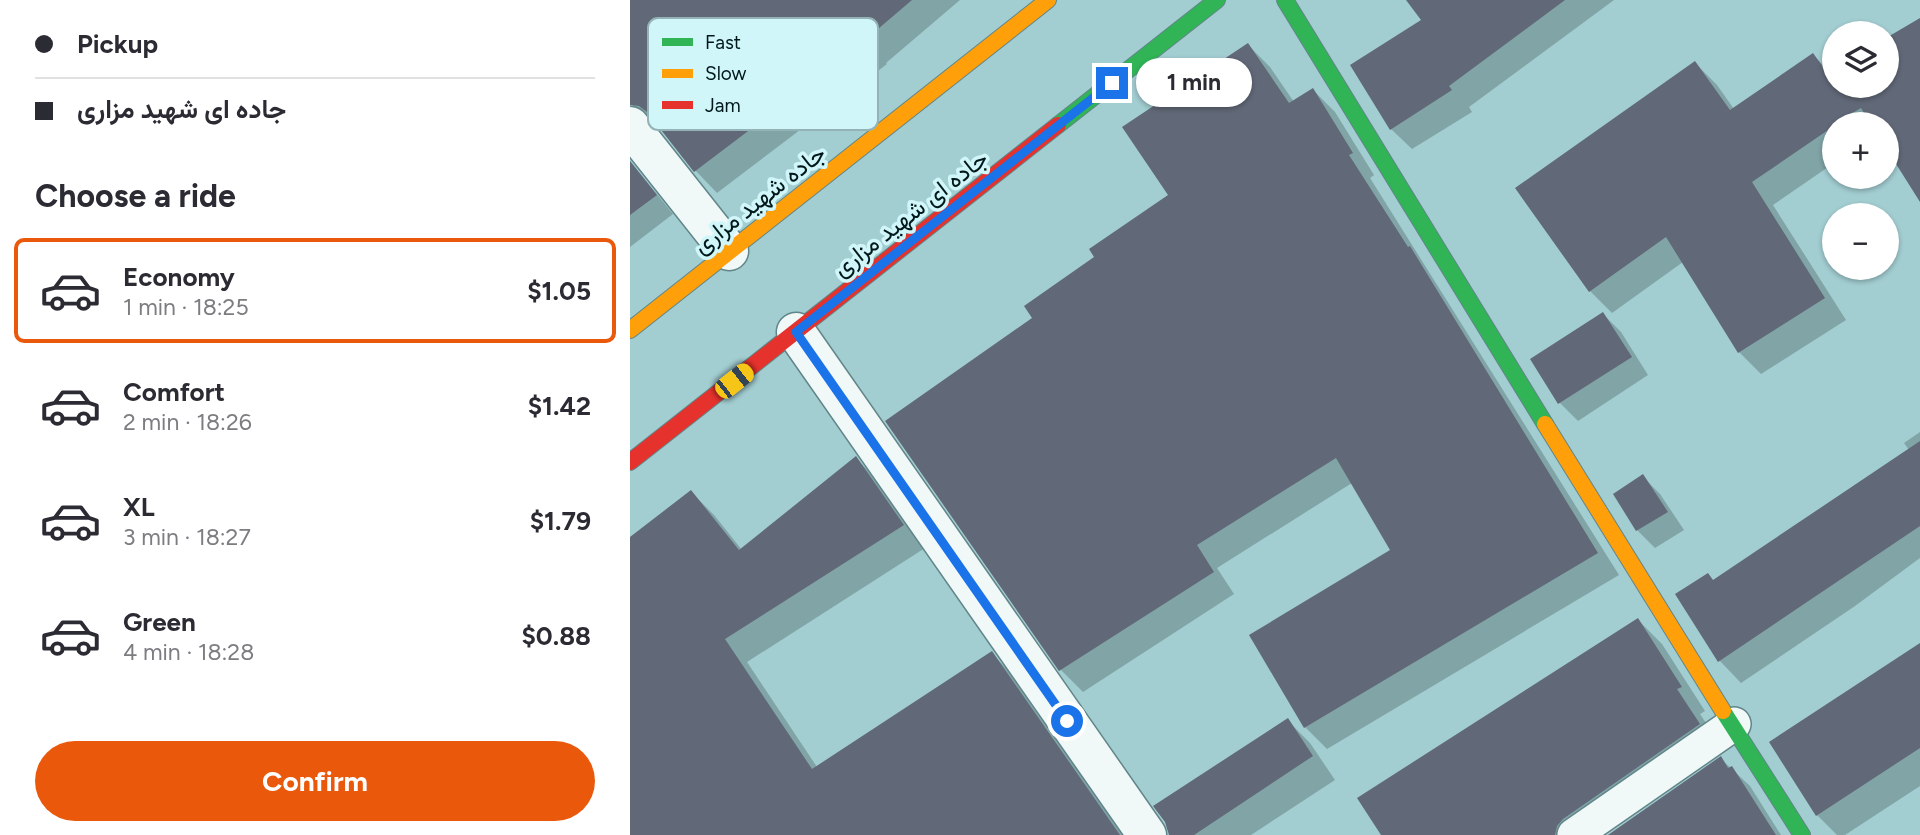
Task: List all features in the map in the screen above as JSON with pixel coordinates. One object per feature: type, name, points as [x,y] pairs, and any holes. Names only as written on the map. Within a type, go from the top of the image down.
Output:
[{"type":"main road","name":"جاده ای شهید مزاری","points":[[630,462],[1217,0]]},
{"type":"main road","points":[[1284,0],[1637,574],[1802,835]]},
{"type":"main road","name":"جاده شهید مزاری","points":[[630,330],[1046,1]]},
{"type":"street","points":[[630,126],[729,251]]},
{"type":"street","points":[[796,332],[1147,835]]},
{"type":"lane","points":[[1574,835],[1734,724]]},
{"type":"building","points":[[630,0],[912,0],[878,29],[878,18],[648,18],[648,113],[639,106],[630,105]]},
{"type":"building","points":[[1406,0],[1565,0],[1449,86],[1452,90],[1390,130],[1350,65],[1421,20]]},
{"type":"building","points":[[1920,18],[1920,202],[1899,169],[1899,112],[1864,112],[1861,108],[1854,112],[1822,112],[1822,134],[1752,182],[1825,298],[1738,353],[1666,237],[1589,292],[1515,188],[1695,61],[1730,110],[1813,53],[1822,66],[1822,98],[1899,98],[1899,30]]},
{"type":"building","points":[[1248,43],[1289,103],[1313,88],[1353,153],[1349,155],[1408,247],[1410,246],[1598,553],[1304,728],[1249,635],[1390,550],[1336,458],[1197,545],[1214,572],[1059,671],[885,421],[1032,318],[1024,306],[1094,257],[1089,249],[1168,195],[1122,127]]},
{"type":"building","points":[[661,130],[749,130],[694,172]]},
{"type":"building","points":[[630,161],[657,195],[630,215]]},
{"type":"building","points":[[1603,312],[1632,357],[1558,404],[1530,359]]},
{"type":"building","points":[[1920,441],[1920,526],[1718,662],[1675,594],[1708,573],[1713,580]]},
{"type":"building","points":[[856,456],[904,525],[725,639],[812,769],[992,651],[1120,835],[630,835],[630,537],[691,490],[739,550]]},
{"type":"building","points":[[1643,474],[1668,512],[1636,531],[1613,494]]},
{"type":"building","points":[[1638,618],[1682,687],[1677,689],[1700,724],[1563,819],[1557,826],[1555,835],[1381,835],[1357,798]]},
{"type":"building","points":[[1920,643],[1920,748],[1816,816],[1769,742]]},
{"type":"building","points":[[1288,718],[1313,756],[1194,835],[1169,835],[1165,822],[1153,806]]},
{"type":"building","points":[[1721,756],[1728,768],[1732,766],[1776,835],[1608,835]]},
{"type":"traffic: fast","points":[[1058,125],[1217,0]]},
{"type":"traffic: fast","points":[[1285,0],[1545,424]]},
{"type":"traffic: fast","points":[[1723,711],[1802,835]]},
{"type":"traffic: slow","points":[[630,330],[1048,0]]},
{"type":"traffic: slow","points":[[1545,424],[1723,711]]},
{"type":"traffic: jam","points":[[630,462],[1058,125]]},
{"type":"route","points":[[1067,721],[796,332],[1112,83]]}]
